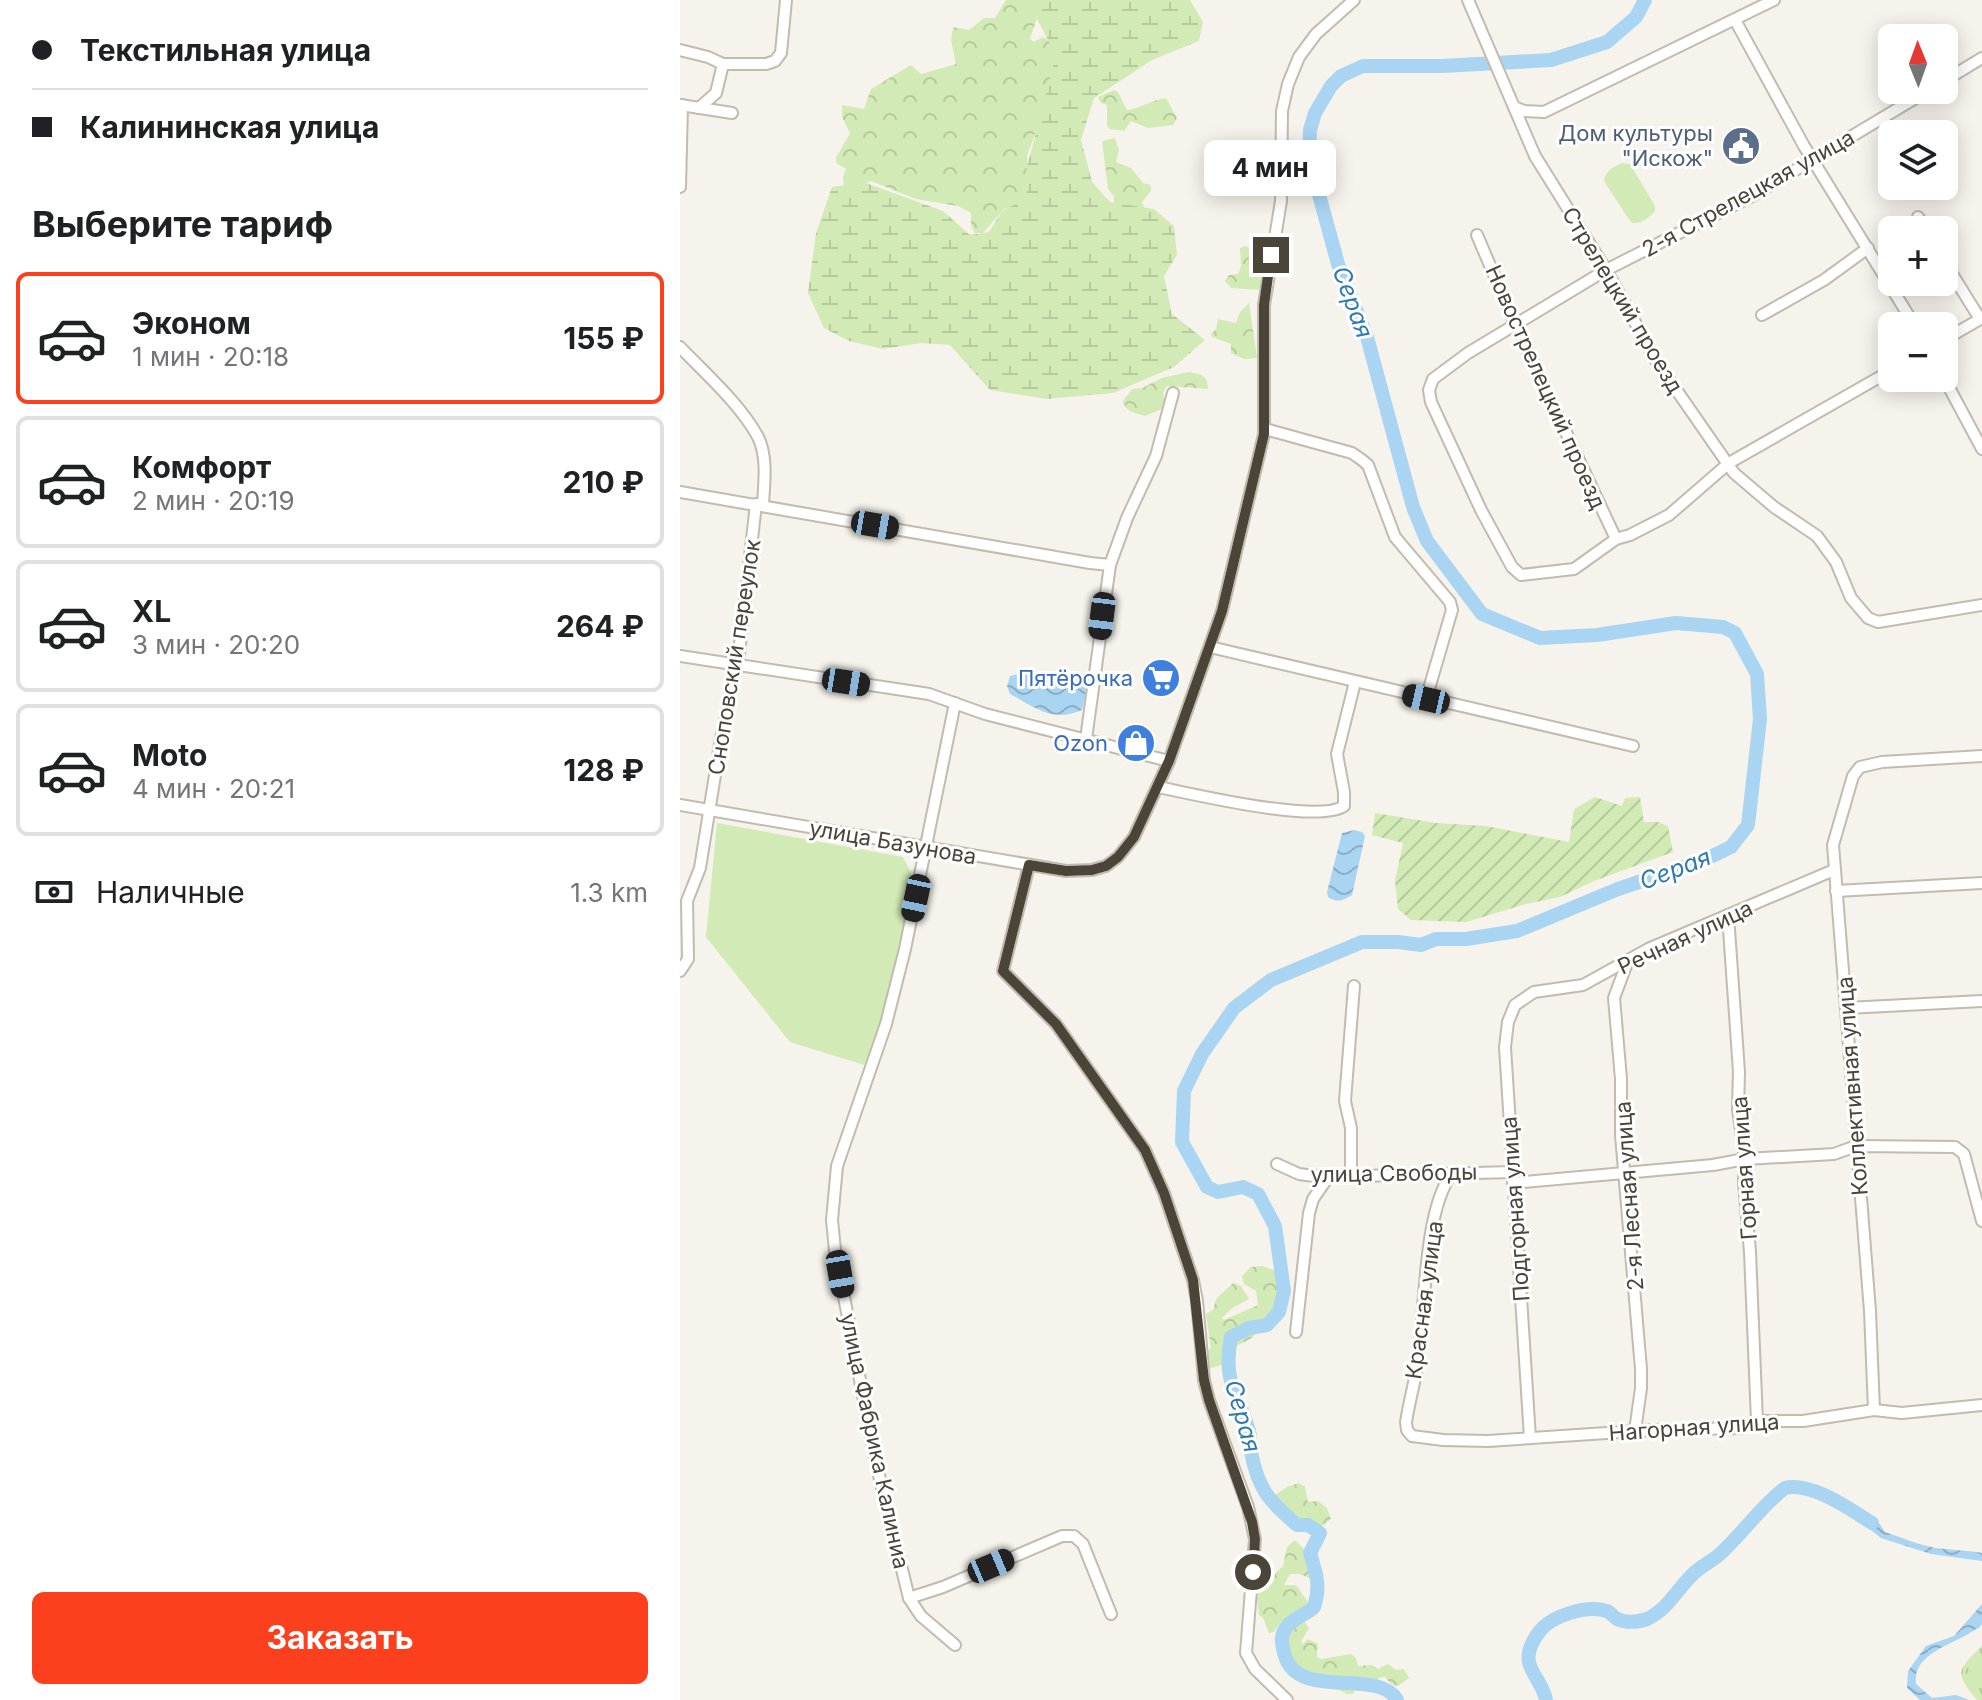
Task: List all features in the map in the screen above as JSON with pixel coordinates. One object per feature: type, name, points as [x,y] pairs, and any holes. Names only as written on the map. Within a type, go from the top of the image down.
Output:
[{"type":"street","points":[[680,50],[723,64],[766,64],[775,61],[781,53],[786,0]]},
{"type":"street","points":[[1354,0],[1316,34],[1299,57],[1288,84],[1282,111],[1281,201],[1264,305],[1265,429],[1222,611],[1158,787],[1283,811],[1307,813],[1338,810],[1344,806],[1344,792],[1337,754],[1355,682]]},
{"type":"street","name":"Стрелецкий проезд","points":[[1468,0],[1535,156],[1606,270],[1657,362],[1734,473],[1774,507],[1817,536],[1836,562],[1851,598],[1868,618],[1878,622],[1982,605]]},
{"type":"street","points":[[1514,107],[1544,112],[1774,0]]},
{"type":"street","points":[[1735,20],[1812,159],[1907,312]]},
{"type":"street","points":[[1958,73],[1982,58]]},
{"type":"street","points":[[699,108],[716,93],[723,64]]},
{"type":"street","name":"2-я Стрелецкая улица","points":[[1616,539],[1574,569],[1521,575],[1512,567],[1481,510],[1431,402],[1429,390],[1433,379],[1468,353],[1606,270],[1752,196],[1905,104]]},
{"type":"street","points":[[680,187],[681,105],[732,113]]},
{"type":"street","name":"Новострелецкий проезд","points":[[1477,235],[1616,539]]},
{"type":"street","points":[[1762,315],[1824,280],[1868,248]]},
{"type":"street","points":[[1958,283],[1981,319],[1958,332]]},
{"type":"street","name":"Сноповский переулок","points":[[680,347],[728,398],[759,438],[765,477],[700,868],[684,902]]},
{"type":"street","points":[[1616,539],[1669,515],[1729,463],[1878,378]]},
{"type":"street","points":[[1951,392],[1982,449]]},
{"type":"street","points":[[1086,739],[1110,565],[1127,518],[1156,456],[1173,393]]},
{"type":"street","points":[[1265,429],[1352,453],[1368,465],[1395,537],[1444,593],[1452,610],[1426,699]]},
{"type":"street","points":[[680,492],[1110,565]]},
{"type":"street","points":[[1210,647],[1633,746]]},
{"type":"street","points":[[680,656],[929,694],[1169,761]]},
{"type":"street","name":"улица Фабрика Калиниа","points":[[955,703],[886,1024],[837,1166],[832,1220],[837,1262],[876,1463],[909,1598],[921,1616],[955,1645]]},
{"type":"street","name":"Коллективная улица","points":[[1874,1410],[1854,1090],[1833,845],[1853,776],[1860,767],[1882,762],[1982,756]]},
{"type":"street","name":"улица Базунова","points":[[680,805],[1066,871],[1092,870],[1106,866],[1118,857],[1134,837],[1158,787]]},
{"type":"street","points":[[1029,865],[1003,971],[1056,1024],[1145,1150],[1164,1193],[1193,1280],[1209,1400],[1248,1507],[1255,1539],[1246,1653],[1255,1669],[1287,1700]]},
{"type":"street","name":"Речная улица","points":[[1534,992],[1583,985],[1648,949],[1834,870]]},
{"type":"street","points":[[1836,891],[1982,883]]},
{"type":"street","points":[[680,971],[688,959],[684,902]]},
{"type":"street","name":"Горная улица","points":[[1728,915],[1739,1072],[1738,1109],[1745,1159],[1757,1421]]},
{"type":"street","name":"2-я Лесная улица","points":[[1627,963],[1614,998],[1641,1388],[1635,1431]]},
{"type":"street","points":[[1351,1176],[1351,1128],[1345,1101],[1354,986]]},
{"type":"street","name":"Подгорная улица","points":[[1530,1438],[1514,1153],[1508,1107],[1507,1035],[1515,1005],[1534,992]]},
{"type":"street","points":[[1847,1008],[1982,1001]]},
{"type":"street","name":"улица Свободы","points":[[1277,1164],[1299,1174],[1329,1176],[1452,1173],[1513,1177],[1626,1174],[1745,1159],[1834,1154],[1856,1146],[1955,1147],[1964,1154],[1982,1221]]},
{"type":"street","name":"Красная улица","points":[[1407,1430],[1435,1212],[1443,1186],[1452,1173]]},
{"type":"street","points":[[1296,1332],[1309,1213],[1313,1199],[1329,1176]]},
{"type":"street","name":"Нагорная улица","points":[[1407,1430],[1420,1439],[1530,1438],[1741,1428],[1757,1421],[1803,1421],[1874,1410],[1902,1413],[1982,1405]]},
{"type":"street","points":[[909,1598],[943,1587],[1062,1536],[1074,1536],[1083,1544],[1111,1614]]},
{"type":"green space","points":[[1006,0],[1043,0],[1030,39],[1034,42],[1043,37],[1067,51],[1046,125],[1036,131],[1027,156],[1031,190],[1028,198],[1004,209],[983,233],[975,233],[971,226],[971,213],[958,206],[916,199],[871,181],[857,188],[844,188],[846,169],[836,163],[850,133],[842,117],[842,105],[864,109],[871,89],[911,65],[921,74],[956,64],[951,40],[953,27],[969,30],[984,18],[995,18]]},
{"type":"green space","points":[[1041,0],[1190,0],[1203,22],[1199,41],[1152,60],[1094,98],[1081,140],[1092,182],[1110,202],[1154,209],[1174,226],[1177,255],[1164,276],[1172,314],[1205,340],[1174,367],[1113,393],[1047,399],[990,390],[950,345],[921,343],[883,349],[849,341],[824,328],[808,293],[816,233],[832,187],[863,182],[943,211],[970,235],[989,232],[1002,211],[1027,198],[1027,167],[1056,55],[1037,19]]},
{"type":"green space","points":[[1114,90],[1127,110],[1166,98],[1177,118],[1173,125],[1148,128],[1131,121],[1124,131],[1110,129],[1107,126],[1107,105],[1101,103],[1098,97]]},
{"type":"green space","points":[[1115,138],[1119,150],[1116,162],[1131,168],[1143,183],[1151,185],[1151,191],[1142,202],[1144,208],[1114,210],[1102,141]]},
{"type":"green space","points":[[1622,163],[1630,164],[1655,206],[1655,211],[1639,223],[1632,223],[1604,181],[1608,172]]},
{"type":"green space","points":[[1245,246],[1259,251],[1261,290],[1231,288],[1225,281],[1229,275],[1238,274],[1240,248]]},
{"type":"green space","points":[[1249,303],[1257,358],[1244,359],[1231,353],[1231,344],[1211,334],[1216,329],[1218,319],[1236,323],[1240,312]]},
{"type":"green space","points":[[1188,372],[1203,376],[1208,389],[1167,386],[1163,392],[1165,400],[1162,409],[1145,416],[1131,412],[1124,405],[1123,401],[1132,389]]},
{"type":"green space","points":[[1595,797],[1622,806],[1625,798],[1640,797],[1644,822],[1668,826],[1673,852],[1560,897],[1466,922],[1411,920],[1398,909],[1395,881],[1403,843],[1372,835],[1375,813],[1436,823],[1486,826],[1569,842],[1574,809]]},
{"type":"green space","points":[[717,823],[903,857],[913,877],[899,957],[886,1011],[864,1065],[790,1042],[706,937]]},
{"type":"green space","points":[[1262,1266],[1279,1273],[1284,1279],[1284,1297],[1273,1303],[1280,1303],[1282,1312],[1261,1324],[1250,1339],[1229,1350],[1224,1355],[1227,1360],[1225,1364],[1211,1368],[1207,1365],[1206,1353],[1211,1348],[1206,1314],[1213,1310],[1216,1299],[1233,1283],[1241,1286],[1249,1299],[1231,1309],[1222,1318],[1224,1320],[1258,1305],[1256,1291],[1244,1284],[1242,1276],[1251,1267]]},
{"type":"green space","points":[[1299,1483],[1305,1487],[1308,1502],[1318,1501],[1327,1508],[1331,1519],[1322,1526],[1306,1521],[1298,1523],[1276,1504],[1275,1495]]},
{"type":"green space","points":[[1295,1540],[1321,1566],[1324,1576],[1315,1580],[1290,1574],[1284,1585],[1296,1585],[1308,1602],[1307,1607],[1269,1633],[1259,1615],[1256,1592],[1283,1566],[1287,1547]]},
{"type":"green space","points":[[1305,1622],[1309,1628],[1301,1642],[1303,1644],[1308,1639],[1318,1644],[1317,1657],[1351,1654],[1358,1666],[1372,1665],[1378,1669],[1388,1664],[1396,1670],[1404,1669],[1409,1678],[1398,1686],[1385,1677],[1379,1678],[1368,1692],[1356,1687],[1353,1694],[1326,1684],[1319,1686],[1301,1680],[1293,1672],[1286,1636],[1293,1623]]},
{"type":"green space","points":[[1982,1646],[1982,1700],[1977,1700],[1965,1683],[1962,1672],[1963,1666]]},
{"type":"water","points":[[1033,671],[1067,672],[1082,676],[1086,694],[1082,710],[1071,714],[1053,714],[1010,694],[1007,686],[1010,676]]},
{"type":"water","points":[[1354,830],[1365,836],[1352,895],[1343,900],[1334,900],[1328,897],[1327,892],[1342,833]]},
{"type":"water","points":[[1857,1511],[1879,1523],[1885,1532],[1935,1548],[1982,1553],[1982,1561],[1931,1554],[1881,1538],[1854,1517]]},
{"type":"water","points":[[1982,1604],[1980,1626],[1927,1657],[1916,1673],[1916,1684],[1932,1698],[1956,1695],[1969,1700],[1920,1700],[1907,1688],[1908,1671],[1926,1646],[1954,1636]]},
{"type":"waterway","name":"Серая","points":[[1397,1700],[1388,1691],[1374,1686],[1308,1678],[1295,1671],[1286,1659],[1282,1640],[1285,1629],[1314,1607],[1316,1600],[1317,1580],[1310,1553],[1320,1533],[1308,1525],[1297,1525],[1279,1509],[1261,1485],[1229,1365],[1231,1337],[1249,1328],[1267,1325],[1279,1312],[1284,1291],[1275,1226],[1258,1194],[1243,1187],[1218,1192],[1207,1187],[1182,1142],[1184,1091],[1202,1054],[1234,1008],[1271,980],[1362,942],[1421,945],[1436,939],[1466,939],[1517,931],[1731,847],[1748,825],[1760,719],[1757,674],[1735,633],[1723,627],[1676,623],[1597,635],[1540,638],[1482,614],[1427,541],[1413,507],[1367,337],[1338,264],[1309,158],[1310,130],[1315,113],[1331,86],[1341,76],[1363,66],[1442,66],[1551,60],[1607,42],[1636,17],[1645,0]]},
{"type":"waterway","name":"Серая","points":[[1546,1700],[1529,1662],[1532,1644],[1545,1626],[1561,1616],[1590,1609],[1607,1611],[1617,1619],[1628,1622],[1654,1615],[1785,1488],[1795,1487],[1818,1493],[1872,1523]]},
{"type":"place","name":"Дом культуры \"Искож\"","points":[[1741,146]]},
{"type":"place","name":"Пятёрочка","points":[[1161,678]]},
{"type":"place","name":"Ozon","points":[[1136,743]]},
{"type":"route","points":[[1253,1572],[1255,1539],[1252,1522],[1209,1400],[1193,1280],[1164,1193],[1145,1150],[1056,1024],[1012,982],[1003,971],[1003,964],[1029,865],[1066,871],[1106,866],[1134,837],[1169,761],[1222,611],[1264,434],[1264,305],[1271,255]]}]
